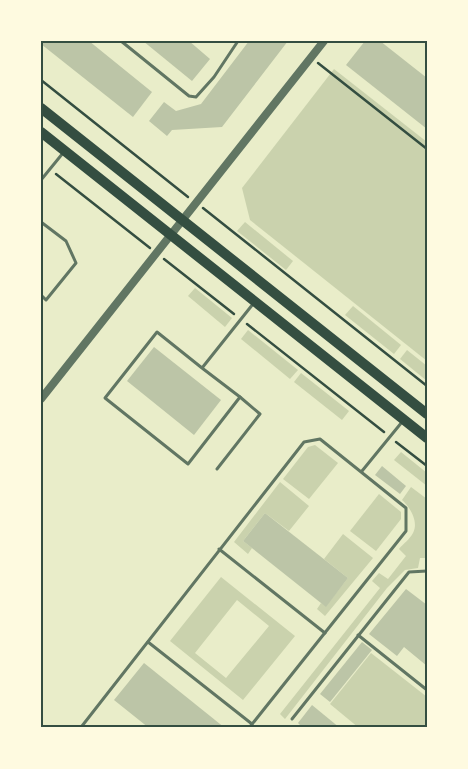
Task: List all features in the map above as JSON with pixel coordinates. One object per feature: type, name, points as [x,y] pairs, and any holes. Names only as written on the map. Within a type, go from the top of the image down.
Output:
[{"type":"main road","points":[[41,108],[427,414]]},
{"type":"main road","points":[[41,132],[427,438]]},
{"type":"street","points":[[41,399],[324,41]]},
{"type":"lane","points":[[121,41],[189,96],[196,97],[214,77],[238,41]]},
{"type":"lane","points":[[41,180],[64,150]]},
{"type":"lane","points":[[41,222],[66,241],[76,263],[46,300],[41,295]]},
{"type":"lane","points":[[202,368],[255,302]]},
{"type":"lane","points":[[217,468],[260,414],[240,398],[202,368],[157,332],[104,398],[188,464],[240,398]]},
{"type":"lane","points":[[362,471],[404,419]]},
{"type":"lane","points":[[84,728],[82,726],[304,442],[320,439],[406,508],[406,531],[249,728]]},
{"type":"lane","points":[[219,549],[325,633]]},
{"type":"lane","points":[[292,719],[409,572],[427,571]]},
{"type":"lane","points":[[358,635],[427,690]]},
{"type":"lane","points":[[148,642],[252,724]]},
{"type":"path","points":[[311,58],[427,149]]},
{"type":"path","points":[[41,80],[427,386]]},
{"type":"green space","points":[[334,69],[427,142],[427,361],[250,220],[242,188]]},
{"type":"green space","points":[[245,222],[293,261],[286,270],[237,231]]},
{"type":"green space","points":[[195,288],[232,318],[225,327],[188,296]]},
{"type":"green space","points":[[353,306],[401,345],[394,354],[345,315]]},
{"type":"green space","points":[[248,330],[298,370],[290,379],[241,339]]},
{"type":"green space","points":[[407,350],[427,366],[427,381],[400,359]]},
{"type":"green space","points":[[301,373],[349,411],[342,420],[294,382]]},
{"type":"green space","points":[[315,445],[338,463],[309,499],[283,479],[308,447]]},
{"type":"green space","points":[[401,452],[427,473],[427,486],[394,460]]},
{"type":"green space","points":[[280,482],[309,506],[289,531],[265,513],[243,541],[252,548],[248,554],[234,542]]},
{"type":"green space","points":[[411,487],[427,499],[427,558],[420,558],[418,568],[405,570],[387,588],[285,719],[280,714],[380,588],[372,581],[379,573],[388,579],[406,556],[399,549],[412,535],[415,524],[411,511],[402,500]]},
{"type":"green space","points":[[379,494],[401,512],[401,519],[376,551],[350,531]]},
{"type":"green space","points":[[343,534],[373,558],[325,616],[317,609],[321,603],[326,606],[348,578],[324,559]]},
{"type":"green space","points":[[221,577],[295,636],[243,700],[170,641]],"holes":[[[237,600],[269,626],[226,678],[195,653]]]},
{"type":"green space","points":[[371,653],[427,697],[427,728],[359,728],[330,704]]},
{"type":"building","points":[[41,41],[89,41],[152,92],[133,117],[41,44]]},
{"type":"building","points":[[143,41],[189,41],[210,59],[192,81]]},
{"type":"building","points":[[249,41],[288,41],[222,127],[172,130],[167,136],[149,121],[164,102],[176,111],[201,104]]},
{"type":"building","points":[[365,41],[380,41],[427,78],[427,129],[346,65]]},
{"type":"building","points":[[154,347],[221,400],[194,435],[127,381]]},
{"type":"building","points":[[382,466],[406,486],[400,494],[375,475]]},
{"type":"building","points":[[265,513],[348,578],[326,607],[243,541]]},
{"type":"building","points":[[406,589],[427,605],[427,666],[404,647],[397,656],[369,634]]},
{"type":"building","points":[[362,642],[372,650],[330,702],[320,694]]},
{"type":"building","points":[[144,663],[225,728],[149,728],[114,700]]},
{"type":"building","points":[[312,705],[340,728],[303,728],[298,723]]}]
